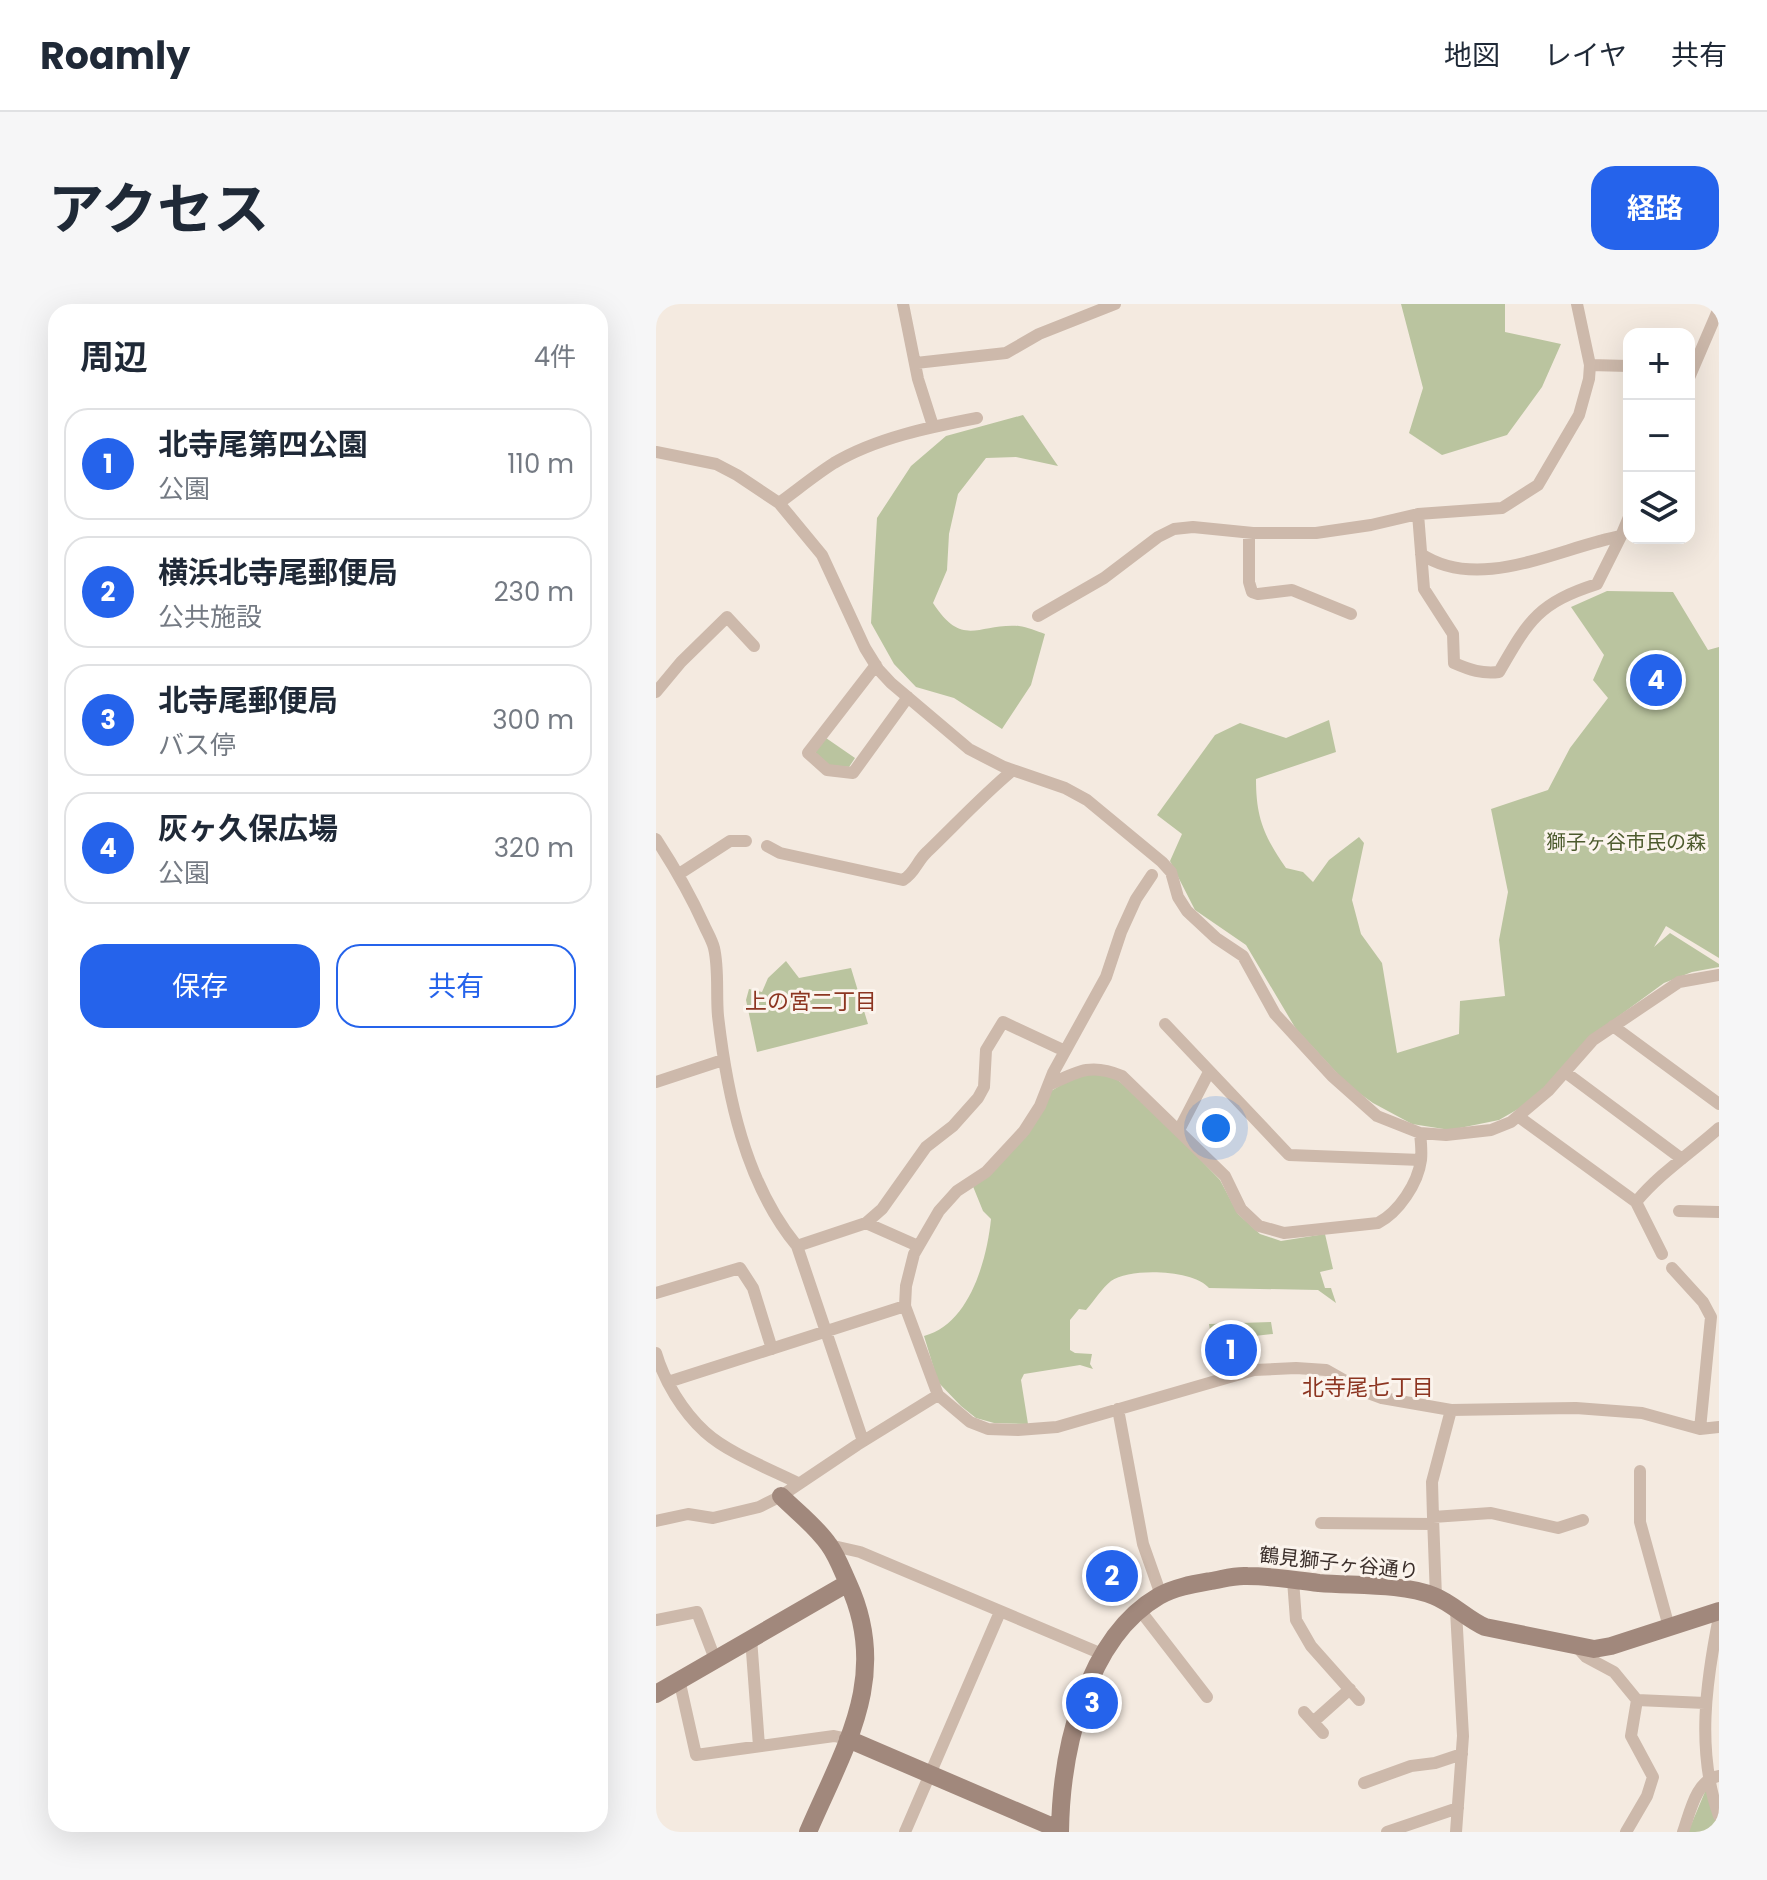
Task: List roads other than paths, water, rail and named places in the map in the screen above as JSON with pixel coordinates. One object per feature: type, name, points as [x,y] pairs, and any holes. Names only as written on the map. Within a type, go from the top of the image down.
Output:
[{"type":"main road","points":[[781,1496],[829,1545],[861,1616],[867,1652],[858,1717],[808,1832]]},
{"type":"main road","name":"鶴見獅子ヶ谷通り","points":[[1060,1831],[1063,1774],[1084,1697],[1102,1654],[1116,1633],[1139,1609],[1161,1595],[1185,1586],[1238,1576],[1408,1590],[1436,1597],[1485,1627],[1594,1649],[1719,1614]]},
{"type":"main road","points":[[656,1694],[848,1583]]},
{"type":"main road","points":[[848,1739],[1060,1831]]},
{"type":"street","points":[[903,304],[918,379],[933,426]]},
{"type":"street","points":[[916,363],[1006,353],[1039,334],[1115,304]]},
{"type":"street","points":[[1038,616],[1104,578],[1158,537],[1174,529],[1193,527],[1249,533],[1316,533],[1418,514],[1502,508],[1538,485],[1579,415],[1590,365],[1577,304]]},
{"type":"street","points":[[1695,360],[1719,308]]},
{"type":"street","points":[[1590,365],[1623,366]]},
{"type":"street","points":[[779,503],[836,462],[933,426],[977,418]]},
{"type":"street","points":[[656,452],[716,464],[779,503],[830,567],[865,648],[876,665],[969,749],[1087,800],[1162,862],[1171,872],[1178,897],[1187,911],[1216,938],[1243,956],[1275,1014],[1359,1103],[1377,1116],[1420,1133],[1446,1135],[1491,1130],[1519,1117],[1593,1040],[1613,1026],[1679,982],[1719,975]]},
{"type":"street","points":[[1418,514],[1424,589],[1453,634],[1454,663],[1485,673],[1499,672],[1526,624],[1543,610],[1562,597],[1597,584],[1623,531]]},
{"type":"street","points":[[1249,533],[1249,582],[1252,592],[1292,590],[1351,614]]},
{"type":"street","points":[[1421,554],[1451,568],[1489,570],[1621,536]]},
{"type":"street","points":[[656,692],[681,662],[727,617],[754,646]]},
{"type":"street","points":[[876,665],[808,753],[827,770],[853,773],[908,697]]},
{"type":"street","points":[[767,846],[780,853],[903,880],[911,875],[923,855],[1013,770]]},
{"type":"street","points":[[656,839],[679,874],[714,948],[723,1060],[741,1134],[766,1197],[797,1246],[863,1441]]},
{"type":"street","points":[[679,874],[730,841],[746,841]]},
{"type":"street","points":[[1152,875],[1136,899],[1121,932],[1106,977],[1024,1131],[986,1172],[957,1191],[939,1211],[918,1246],[908,1274],[905,1306],[938,1395],[970,1422],[988,1429],[1018,1430],[1057,1427],[1172,1391],[1254,1370],[1296,1368],[1326,1370],[1382,1398],[1451,1410],[1556,1407],[1642,1413],[1700,1429],[1719,1427]]},
{"type":"street","points":[[797,1246],[866,1223],[882,1209],[926,1147],[953,1126],[978,1098],[984,1087],[986,1050],[1003,1022],[1065,1051]]},
{"type":"street","points":[[1165,1024],[1289,1155],[1421,1160]]},
{"type":"street","points":[[1613,1026],[1719,1104]]},
{"type":"street","points":[[656,1082],[723,1060]]},
{"type":"street","points":[[1049,1085],[1074,1073],[1103,1068],[1122,1076],[1136,1086],[1225,1176],[1241,1209],[1252,1222],[1284,1233],[1378,1223],[1385,1219],[1399,1207],[1418,1172],[1420,1133]]},
{"type":"street","points":[[1179,1130],[1209,1072]]},
{"type":"street","points":[[1565,1072],[1682,1159]]},
{"type":"street","points":[[1519,1117],[1636,1202],[1662,1254]]},
{"type":"street","points":[[1636,1202],[1655,1179],[1719,1128]]},
{"type":"street","points":[[1679,1211],[1719,1212]]},
{"type":"street","points":[[866,1223],[918,1246]]},
{"type":"street","points":[[656,1293],[740,1268],[753,1288],[772,1349]]},
{"type":"street","points":[[1672,1268],[1703,1302],[1711,1317],[1700,1429]]},
{"type":"street","points":[[668,1382],[905,1306]]},
{"type":"street","points":[[656,1353],[662,1374],[705,1432],[798,1483]]},
{"type":"street","points":[[656,1521],[688,1514],[713,1518],[735,1514],[781,1496],[938,1395]]},
{"type":"street","points":[[1118,1409],[1143,1544],[1161,1595]]},
{"type":"street","points":[[1436,1597],[1432,1482],[1451,1410]]},
{"type":"street","points":[[1640,1471],[1640,1522],[1669,1627]]},
{"type":"street","points":[[1321,1523],[1433,1520],[1491,1513],[1558,1528],[1583,1520]]},
{"type":"street","points":[[829,1545],[860,1552],[1102,1654]]},
{"type":"street","points":[[1293,1580],[1296,1620],[1311,1646],[1359,1700]]},
{"type":"street","points":[[1139,1609],[1207,1697]]},
{"type":"street","points":[[1456,1611],[1462,1754],[1456,1832]]},
{"type":"street","points":[[656,1620],[697,1612],[715,1659]]},
{"type":"street","points":[[905,1832],[1000,1612]]},
{"type":"street","points":[[1719,1614],[1705,1703],[1719,1816]]},
{"type":"street","points":[[751,1638],[759,1746]]},
{"type":"street","points":[[1577,1647],[1586,1657],[1614,1672],[1637,1700],[1705,1703]]},
{"type":"street","points":[[679,1679],[696,1755],[834,1736],[848,1739]]},
{"type":"street","points":[[1323,1733],[1309,1717],[1350,1689]]},
{"type":"street","points":[[1626,1832],[1647,1796],[1653,1777],[1631,1736],[1637,1700]]},
{"type":"street","points":[[1364,1783],[1411,1766],[1435,1763],[1462,1754]]},
{"type":"street","points":[[1683,1832],[1702,1783],[1714,1777]]},
{"type":"street","points":[[1387,1832],[1458,1808]]},
{"type":"place","name":"灰ヶ久保広場","points":[[1656,680]]},
{"type":"place","name":"北寺尾第四公園","points":[[1231,1350]]},
{"type":"place","name":"横浜北寺尾郵便局","points":[[1112,1576]]},
{"type":"place","name":"北寺尾郵便局","points":[[1092,1703]]},
{"type":"district","name":"上の宮二丁目","points":[[811,1001]]},
{"type":"district","name":"北寺尾七丁目","points":[[1368,1387]]},
{"type":"park label","name":"獅子ヶ谷市民の森","points":[[1626,842]]}]
